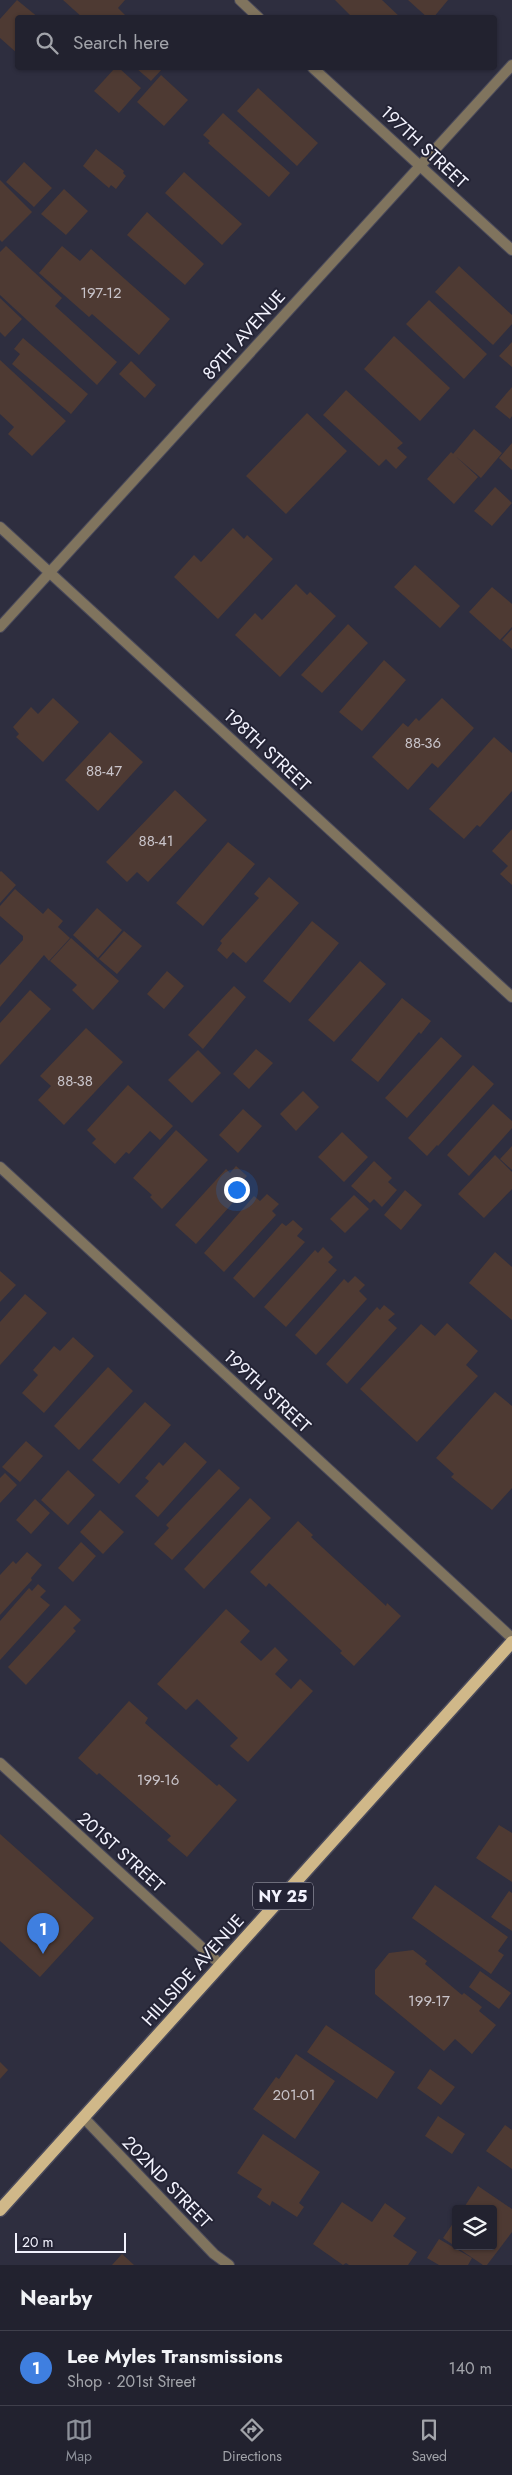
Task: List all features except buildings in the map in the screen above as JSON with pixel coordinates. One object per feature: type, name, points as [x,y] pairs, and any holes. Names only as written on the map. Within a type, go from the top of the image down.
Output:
[{"type":"main road","name":"HILLSIDE AVENUE","points":[[0,2210],[512,1642]]},
{"type":"street","points":[[240,0],[256,15]]},
{"type":"street","name":"89TH AVENUE","points":[[0,627],[512,65]]},
{"type":"street","name":"197TH STREET","points":[[315,70],[512,250]]},
{"type":"street","name":"198TH STREET","points":[[0,527],[512,997]]},
{"type":"street","name":"199TH STREET","points":[[0,1167],[512,1638]]},
{"type":"street","name":"201ST STREET","points":[[0,1763],[221,1966]]},
{"type":"street","name":"202ND STREET","points":[[84,2118],[214,2254],[229,2265]]},
{"type":"place","name":"Lee Myles Transmissions","points":[[43,1954]]}]
